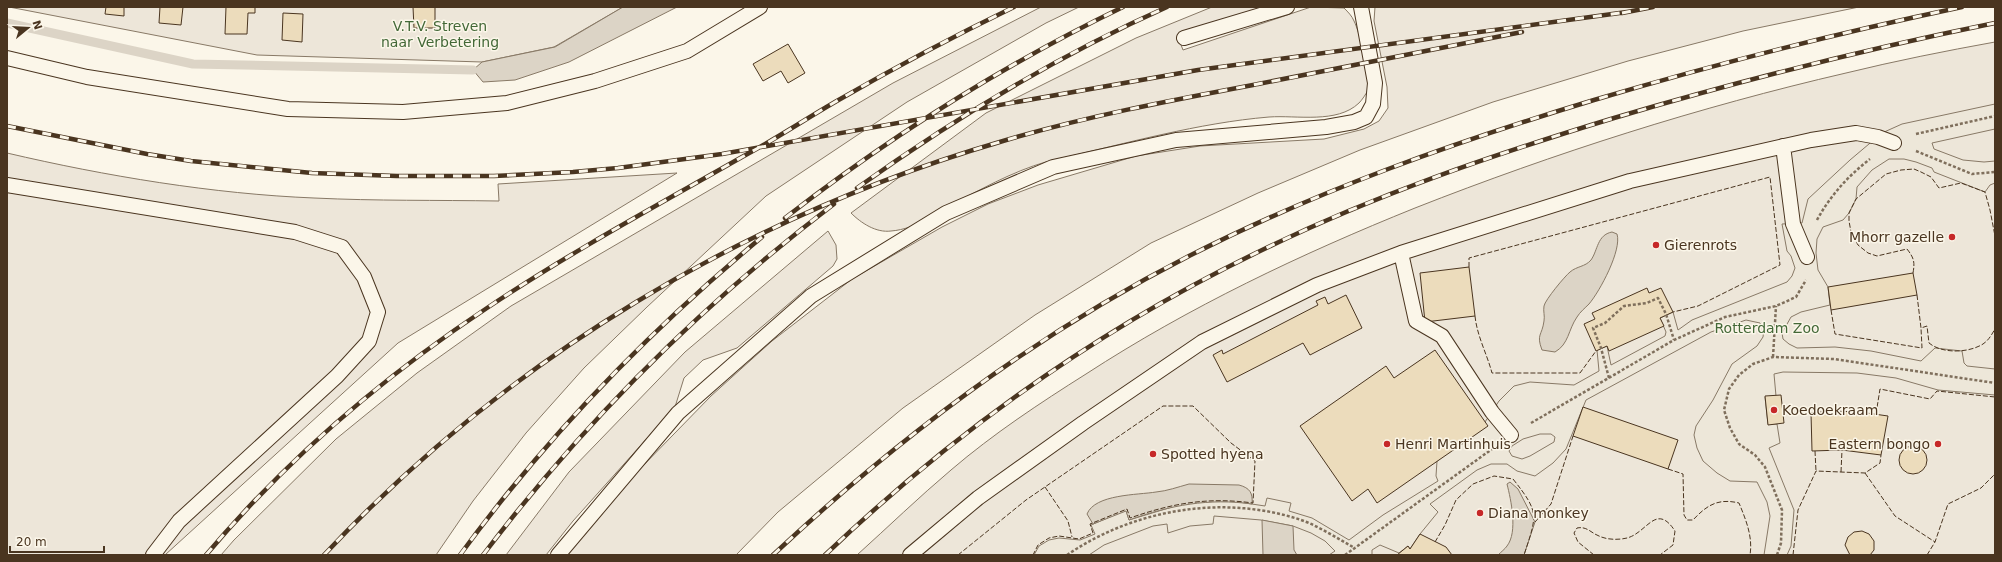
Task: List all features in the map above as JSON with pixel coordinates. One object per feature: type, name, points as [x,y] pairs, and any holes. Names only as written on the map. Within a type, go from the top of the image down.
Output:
[{"type":"lane","points":[[7,58],[87,77],[288,109],[404,112],[507,103],[595,81],[687,52],[760,7]]},
{"type":"lane","points":[[1184,38],[1287,7]]},
{"type":"lane","points":[[558,555],[678,413],[811,296],[946,213],[1053,167],[1176,140],[1326,127],[1354,122],[1366,117],[1373,104],[1375,84],[1361,7]]},
{"type":"lane","points":[[910,555],[985,493],[1083,423],[1202,342],[1317,286],[1401,253],[1630,181],[1810,140],[1856,133],[1878,137],[1894,143]]},
{"type":"lane","points":[[1783,146],[1793,224],[1807,257]]},
{"type":"lane","points":[[7,185],[295,232],[342,247],[364,277],[367,284],[378,312],[369,341],[337,376],[179,521],[153,555]]},
{"type":"lane","points":[[1401,253],[1416,321],[1442,336],[1492,412],[1511,435]]},
{"type":"path","points":[[1345,555],[1511,435],[1674,340],[1725,317],[1776,306],[1796,297],[1806,281],[1808,236],[1835,192],[1855,171],[1894,143],[1925,132],[1995,116]]},
{"type":"path","points":[[1894,143],[1972,174],[1995,172]]},
{"type":"path","points":[[1609,378],[1601,348],[1593,328],[1605,323],[1624,306],[1647,303],[1658,298],[1666,314],[1674,340]]},
{"type":"path","points":[[1773,357],[1776,306]]},
{"type":"path","points":[[1777,555],[1781,543],[1782,510],[1765,467],[1755,455],[1739,444],[1730,428],[1724,410],[1729,389],[1739,375],[1753,364],[1773,357],[1834,359],[1995,383]]},
{"type":"path","points":[[1068,555],[1086,542],[1133,523],[1181,509],[1219,507],[1258,510],[1294,518],[1308,523],[1355,548]]},
{"type":"green space","name":"V.T.V. Streven naar Verbetering","points":[[9,7],[623,7],[554,47],[482,62],[257,55]]},
{"type":"green space","points":[[1041,7],[1079,7],[1046,23],[907,102],[766,196],[584,368],[526,433],[473,501],[436,555],[221,555],[234,540],[336,439],[417,373],[511,306],[893,83]]},
{"type":"green space","points":[[1212,7],[1266,7],[1178,37],[1183,50],[1311,7],[1344,8],[1353,19],[1362,45],[1367,66],[1369,84],[1368,90],[1363,99],[1350,110],[1340,114],[1316,117],[1269,117],[1216,124],[1163,134],[1046,162],[995,182],[927,219],[901,230],[885,231],[874,229],[864,224],[851,213],[986,113],[1136,38]]},
{"type":"green space","points":[[1375,7],[1859,7],[1743,31],[1628,61],[1493,102],[1360,150],[1258,193],[1151,243],[1035,315],[903,408],[778,512],[736,555],[567,555],[635,474],[711,396],[772,341],[852,279],[942,227],[988,204],[1038,185],[1136,156],[1200,146],[1324,139],[1364,129],[1379,121],[1388,108],[1387,87],[1374,21]]},
{"type":"green space","name":"Rotterdam Zoo","points":[[1995,42],[1995,555],[857,555],[927,491],[967,457],[1000,431],[1051,396],[1165,326],[1205,304],[1330,244],[1415,208],[1521,168],[1682,116],[1791,86],[1920,56]]},
{"type":"green space","points":[[7,153],[82,169],[160,183],[238,193],[337,199],[499,201],[498,184],[677,173],[398,343],[165,555],[7,555]]},
{"type":"green space","points":[[828,231],[836,245],[837,259],[833,266],[737,348],[703,360],[684,378],[675,407],[573,521],[546,555],[506,555],[569,472],[685,352]]},
{"type":"shaded area","points":[[623,7],[677,7],[569,62],[515,80],[483,82],[473,70],[482,62],[555,47]]},
{"type":"shaded area","points":[[1995,104],[1995,129],[1932,143],[1934,149],[1963,160],[1984,162],[1995,161],[1995,183],[1990,185],[1985,192],[1934,172],[1932,168],[1904,159],[1889,159],[1872,170],[1857,187],[1856,199],[1849,213],[1843,220],[1823,227],[1817,239],[1816,253],[1818,270],[1828,287],[1830,305],[1801,312],[1791,317],[1782,333],[1783,339],[1797,348],[1835,347],[1871,351],[1921,361],[1935,348],[1962,351],[1964,363],[1967,366],[1995,369],[1995,395],[1938,390],[1896,378],[1857,373],[1783,372],[1774,374],[1776,396],[1765,397],[1768,424],[1777,424],[1780,443],[1769,448],[1794,510],[1791,546],[1787,555],[1764,555],[1770,516],[1767,502],[1757,482],[1730,481],[1717,473],[1703,461],[1697,448],[1694,435],[1696,426],[1713,400],[1732,364],[1757,346],[1763,337],[1764,329],[1760,323],[1746,320],[1711,332],[1586,400],[1566,449],[1553,463],[1535,476],[1517,471],[1507,464],[1491,464],[1477,470],[1430,504],[1438,512],[1410,549],[1408,546],[1399,553],[1380,545],[1372,550],[1372,555],[1329,555],[1335,551],[1325,541],[1311,533],[1293,526],[1261,520],[1214,516],[1213,524],[1190,526],[1168,533],[1167,524],[1153,526],[1104,545],[1089,555],[1034,555],[1039,546],[1049,540],[1059,538],[1080,540],[1095,534],[1091,525],[1126,510],[1129,520],[1182,504],[1198,502],[1232,501],[1265,506],[1267,498],[1291,503],[1289,511],[1312,518],[1349,540],[1383,515],[1438,481],[1436,476],[1437,461],[1485,422],[1499,401],[1514,386],[1530,382],[1574,385],[1599,371],[1597,350],[1607,346],[1611,365],[1665,336],[1666,332],[1660,318],[1673,312],[1678,330],[1692,320],[1787,282],[1792,276],[1795,268],[1791,256],[1787,251],[1782,224],[1802,223],[1808,199],[1882,133],[1902,124]],"holes":[[[1540,434],[1551,434],[1555,437],[1554,442],[1530,456],[1522,459],[1512,456],[1509,451],[1512,446],[1523,439]]]},
{"type":"shaded area","points":[[1612,232],[1617,234],[1618,241],[1616,250],[1609,270],[1599,290],[1589,304],[1578,315],[1566,341],[1560,349],[1555,352],[1542,350],[1539,338],[1544,321],[1545,303],[1570,272],[1591,260],[1598,243],[1603,236]]},
{"type":"shaded area","points":[[1510,482],[1518,489],[1535,522],[1524,555],[1498,555],[1507,546],[1512,533],[1513,516],[1507,484]]},
{"type":"shaded area","points":[[1189,484],[1239,485],[1248,489],[1252,497],[1252,504],[1236,502],[1205,502],[1160,510],[1129,520],[1126,511],[1093,524],[1087,514],[1092,507],[1108,499],[1164,491]]},
{"type":"shaded area","points":[[1262,520],[1293,526],[1294,550],[1297,555],[1263,555]]},
{"type":"building","points":[[106,7],[124,7],[124,16],[105,14]]},
{"type":"building","points":[[160,7],[183,7],[181,25],[159,23]]},
{"type":"building","points":[[226,7],[255,7],[255,13],[248,13],[247,34],[225,34]]},
{"type":"building","points":[[413,7],[435,7],[435,28],[414,28]]},
{"type":"building","points":[[283,13],[303,14],[302,42],[282,40]]},
{"type":"building","points":[[788,44],[805,73],[788,83],[781,71],[763,81],[753,64]]},
{"type":"building","points":[[1469,267],[1475,316],[1425,322],[1420,273]]},
{"type":"building","points":[[1913,273],[1917,295],[1831,310],[1828,287]]},
{"type":"building","points":[[1647,288],[1649,293],[1661,288],[1673,312],[1660,318],[1664,326],[1609,351],[1607,346],[1596,351],[1584,324],[1595,319],[1592,313]]},
{"type":"building","points":[[1346,295],[1362,328],[1310,355],[1303,343],[1227,382],[1213,355],[1222,350],[1223,354],[1318,305],[1316,301],[1325,297],[1328,304]]},
{"type":"building","name":"Henri Martinhuis","points":[[1435,350],[1488,426],[1377,503],[1368,489],[1352,501],[1300,426],[1386,366],[1394,378]]},
{"type":"building","name":"Koedoekraam","points":[[1781,395],[1784,423],[1768,425],[1765,396]]},
{"type":"building","points":[[1583,407],[1678,440],[1668,469],[1573,436]]},
{"type":"building","points":[[1831,411],[1860,412],[1888,416],[1881,455],[1842,450],[1812,451],[1811,413]]},
{"type":"building","points":[[1913,446],[1923,450],[1927,460],[1923,470],[1913,474],[1903,470],[1899,460],[1903,450]]},
{"type":"building","points":[[1862,531],[1869,534],[1874,541],[1874,550],[1870,555],[1850,555],[1845,545],[1848,537],[1854,532]]},
{"type":"building","points":[[1420,534],[1446,547],[1452,555],[1397,555],[1408,546],[1410,549]]},
{"type":"waterway","points":[[7,23],[193,64],[473,70]]},
{"type":"railway","points":[[206,555],[269,486],[303,453],[373,391],[410,362],[487,308],[581,249],[766,144],[835,102],[969,29],[1014,7]]},
{"type":"railway","points":[[785,218],[907,130],[1034,53],[1123,7]]},
{"type":"railway","points":[[857,188],[931,137],[1046,67],[1167,7]]},
{"type":"railway","points":[[1622,13],[1653,7]]},
{"type":"railway","points":[[773,555],[869,470],[970,391],[1023,354],[1132,286],[1238,232],[1388,169],[1439,150],[1542,116],[1639,87],[1823,38],[1962,7]]},
{"type":"railway","points":[[7,126],[147,154],[191,161],[312,173],[397,176],[494,176],[573,172],[618,168],[722,154],[1198,70],[1627,12]]},
{"type":"railway","points":[[825,555],[924,467],[976,426],[1030,387],[1141,315],[1199,282],[1301,232],[1433,178],[1614,118],[1803,66],[1995,23]]},
{"type":"railway","points":[[324,555],[395,484],[471,418],[552,357],[636,302],[723,253],[814,210],[907,172],[1003,141],[1066,124],[1162,102],[1522,32]]},
{"type":"railway","points":[[483,555],[562,458],[603,412],[646,368],[691,324],[737,283],[834,204]]},
{"type":"railway","points":[[460,555],[528,468],[601,387],[679,310],[762,237]]},
{"type":"fence","points":[[1913,273],[1913,260],[1907,249],[1877,256],[1868,253],[1858,245],[1851,232],[1849,213],[1856,199],[1886,174],[1901,170],[1914,169],[1931,177],[1939,188],[1961,183],[1985,192],[1995,236]]},
{"type":"fence","points":[[1469,267],[1469,258],[1770,177],[1780,265],[1698,306],[1673,312]]},
{"type":"fence","points":[[1917,295],[1921,328],[1927,326],[1929,343],[1934,347],[1948,351],[1963,351],[1977,347],[1983,344],[1995,329]]},
{"type":"fence","points":[[1831,310],[1835,334],[1922,348],[1921,328]]},
{"type":"fence","points":[[1475,316],[1478,331],[1492,373],[1580,373],[1596,351]]},
{"type":"fence","points":[[1876,414],[1880,389],[1930,399],[1937,391],[1995,397]]},
{"type":"fence","points":[[958,555],[1026,500],[1163,406],[1193,406],[1231,443],[1255,461],[1253,503],[1237,501],[1206,501],[1161,508],[1130,518],[1127,509],[1090,524],[1093,533],[1079,539],[1059,536],[1049,538],[1038,545],[1033,555]]},
{"type":"fence","points":[[1535,522],[1551,504],[1573,436]]},
{"type":"fence","points":[[1841,472],[1842,450]]},
{"type":"fence","points":[[1815,451],[1816,471]]},
{"type":"fence","points":[[1793,555],[1798,510],[1816,471],[1865,473],[1880,463],[1881,455]]},
{"type":"fence","points":[[1668,469],[1683,474],[1684,515],[1687,520],[1693,520],[1703,510],[1719,502],[1725,501],[1739,503],[1750,535],[1750,555]]},
{"type":"fence","points":[[1865,473],[1895,516],[1935,542]]},
{"type":"fence","points":[[1927,555],[1935,542],[1948,504],[1981,488],[1995,474]]},
{"type":"fence","points":[[1435,542],[1445,525],[1456,500],[1473,484],[1494,476],[1513,479],[1522,490],[1532,507],[1534,515],[1532,531],[1524,555]]},
{"type":"fence","points":[[1045,487],[1068,521],[1072,537]]},
{"type":"fence","points":[[1594,555],[1578,542],[1574,533],[1577,528],[1586,529],[1602,537],[1620,539],[1634,535],[1651,522],[1657,519],[1662,519],[1675,531],[1673,545],[1660,555]]},
{"type":"place","name":"Mhorr gazelle","points":[[1952,237]]},
{"type":"place","name":"Gierenrots","points":[[1656,245]]},
{"type":"place","name":"Koedoekraam","points":[[1774,410]]},
{"type":"place","name":"Henri Martinhuis","points":[[1387,444]]},
{"type":"place","name":"Eastern bongo","points":[[1938,444]]},
{"type":"place","name":"Spotted hyena","points":[[1153,454]]},
{"type":"place","name":"Diana monkey","points":[[1480,513]]}]
